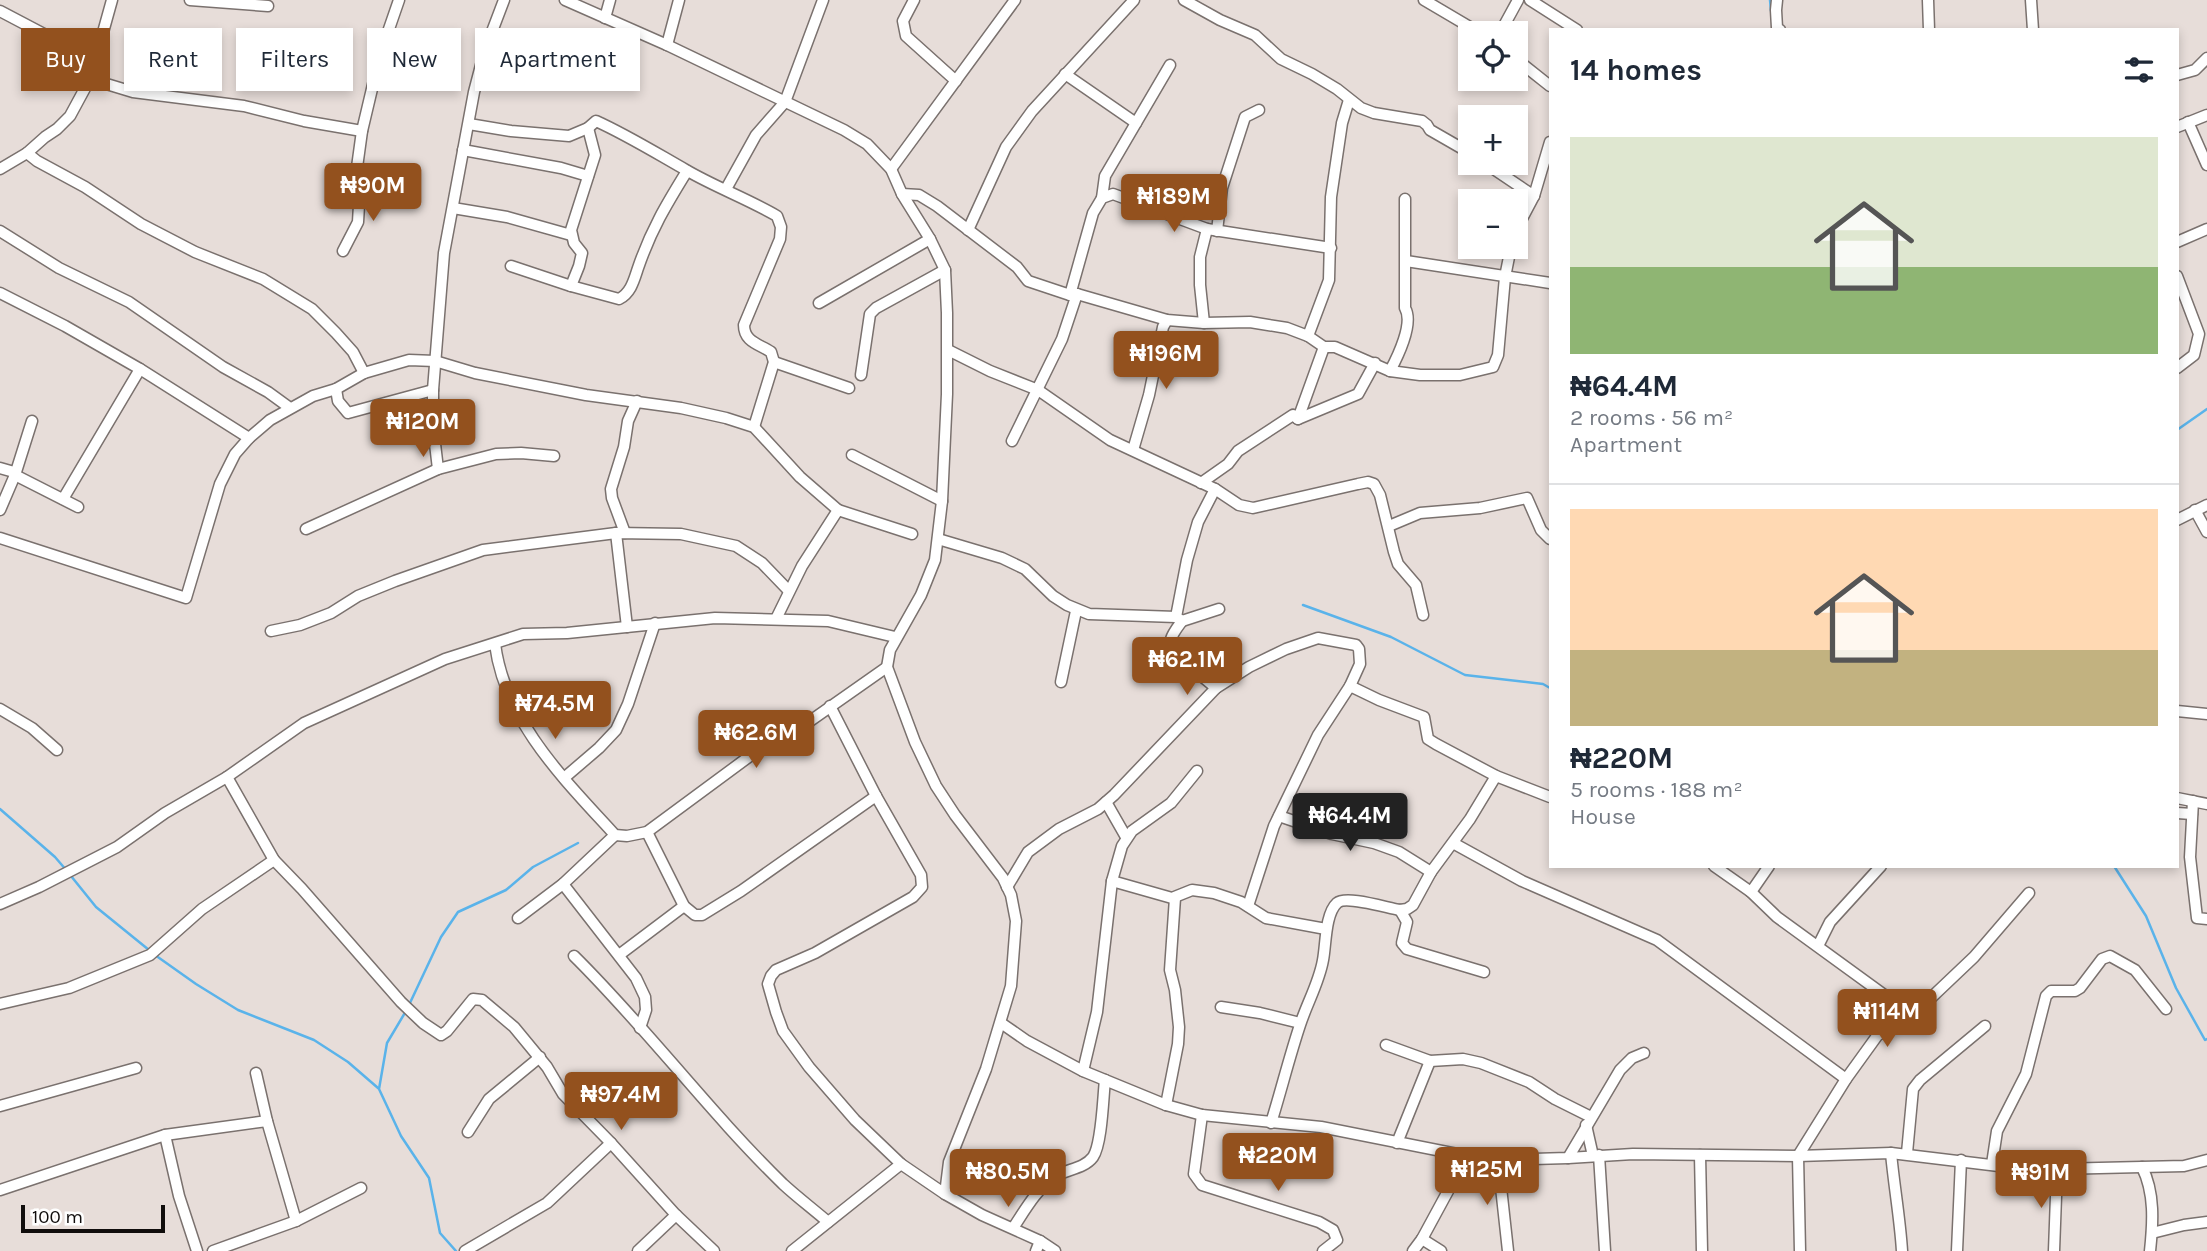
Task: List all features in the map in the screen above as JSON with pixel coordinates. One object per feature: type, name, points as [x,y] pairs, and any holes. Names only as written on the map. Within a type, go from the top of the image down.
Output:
[{"type":"street","points":[[104,28],[112,0]]},
{"type":"street","points":[[190,0],[268,6]]},
{"type":"street","points":[[343,251],[358,222],[359,205],[354,189],[362,131],[380,55],[399,0]]},
{"type":"street","points":[[438,469],[433,427],[433,390],[444,253],[485,50],[504,0]]},
{"type":"street","points":[[565,0],[667,45],[844,130],[867,145],[891,169],[945,270],[948,350],[938,539],[930,576],[895,638],[887,667],[915,742],[936,786],[955,815],[996,866],[1011,895],[1016,921],[1011,986],[986,1069],[949,1162],[945,1194]]},
{"type":"street","points":[[604,18],[610,0]]},
{"type":"street","points":[[667,45],[679,0]]},
{"type":"street","points":[[726,189],[756,135],[785,102],[823,0]]},
{"type":"street","points":[[914,0],[903,22],[906,36],[956,81]]},
{"type":"street","points":[[968,230],[1006,147],[1032,111],[1134,0]]},
{"type":"street","points":[[1184,0],[1255,35],[1281,59],[1337,89],[1349,100],[1374,113],[1422,121],[1430,130],[1458,146]]},
{"type":"street","points":[[1424,0],[1460,21]]},
{"type":"street","points":[[1507,21],[1518,0]]},
{"type":"street","points":[[1530,0],[1574,28]]},
{"type":"street","points":[[1777,0],[1777,28]]},
{"type":"street","points":[[1928,0],[1929,28]]},
{"type":"street","points":[[2031,0],[2033,28]]},
{"type":"street","points":[[891,169],[956,81],[1009,2]]},
{"type":"street","points":[[0,11],[33,28]]},
{"type":"street","points":[[2179,74],[2195,70],[2207,58]]},
{"type":"street","points":[[1012,441],[1062,339],[1093,213],[1102,198],[1105,176],[1170,65]]},
{"type":"street","points":[[1528,69],[1549,85]]},
{"type":"street","points":[[1065,74],[1136,123]]},
{"type":"street","points":[[110,85],[133,92],[244,106],[304,121],[362,131]]},
{"type":"street","points":[[0,169],[27,153],[57,129],[69,116],[83,91]]},
{"type":"street","points":[[1308,335],[1329,280],[1331,197],[1342,123],[1349,100]]},
{"type":"street","points":[[1204,323],[1200,257],[1212,230],[1231,155],[1245,117],[1259,110]]},
{"type":"street","points":[[2179,126],[2207,115]]},
{"type":"street","points":[[469,124],[569,136],[588,128],[596,121],[777,216],[780,220],[780,239],[744,325],[746,336],[771,352],[774,362],[754,427]]},
{"type":"street","points":[[2188,122],[2207,165]]},
{"type":"street","points":[[571,286],[582,253],[571,234],[572,223],[595,155],[588,128]]},
{"type":"street","points":[[1528,207],[1549,145]]},
{"type":"street","points":[[463,150],[561,167],[588,176]]},
{"type":"street","points":[[27,153],[85,187],[141,225],[195,252],[263,279],[312,309],[353,352],[364,373]]},
{"type":"street","points":[[511,266],[619,299],[631,287],[650,234],[687,171]]},
{"type":"street","points":[[1503,175],[1534,196]]},
{"type":"street","points":[[902,194],[919,195],[1017,267],[1028,281],[1167,320],[1267,324],[1287,328],[1308,335],[1324,347],[1335,347],[1390,371],[1420,375],[1460,375],[1493,367],[1499,355],[1509,259]]},
{"type":"street","points":[[1102,198],[1113,194],[1122,196],[1158,212],[1212,230],[1331,248]]},
{"type":"street","points":[[1390,371],[1400,354],[1408,321],[1405,308],[1405,199]]},
{"type":"street","points":[[453,208],[507,216],[552,231],[571,234]]},
{"type":"street","points":[[2179,241],[2207,229]]},
{"type":"street","points":[[0,231],[59,268],[129,302],[223,367],[268,392],[290,408]]},
{"type":"street","points":[[819,303],[930,239]]},
{"type":"street","points":[[1406,261],[1549,283]]},
{"type":"street","points":[[861,375],[870,314],[876,308],[945,270]]},
{"type":"street","points":[[2179,280],[2203,334],[2194,355],[2179,366]]},
{"type":"street","points":[[0,293],[140,369],[249,438]]},
{"type":"street","points":[[1133,450],[1167,320]]},
{"type":"street","points":[[1298,419],[1324,347]]},
{"type":"street","points":[[948,350],[990,371],[1038,390],[1110,440],[1215,489],[1239,505],[1253,508],[1368,482],[1374,484],[1379,489],[1398,564],[1416,585],[1423,615]]},
{"type":"street","points":[[0,538],[186,598],[220,484],[235,454],[249,438],[270,421],[313,396],[336,388],[364,373],[409,360],[435,360],[475,373],[726,418],[754,427],[800,477],[838,510],[912,534]]},
{"type":"street","points":[[774,362],[849,388]]},
{"type":"street","points":[[1298,419],[1358,394],[1375,363]]},
{"type":"street","points":[[63,499],[140,369]]},
{"type":"street","points":[[336,388],[338,401],[348,414],[433,390]]},
{"type":"street","points":[[627,626],[621,533],[611,489],[624,447],[628,421],[637,401]]},
{"type":"street","points":[[1201,483],[1228,464],[1238,451],[1293,415],[1298,419]]},
{"type":"street","points":[[0,510],[32,421]]},
{"type":"street","points":[[306,529],[438,469],[496,454],[554,456]]},
{"type":"street","points":[[852,455],[942,501]]},
{"type":"street","points":[[0,468],[78,507]]},
{"type":"street","points":[[1215,489],[1198,522],[1187,560],[1179,619],[1170,644],[1172,652],[1216,688]]},
{"type":"street","points":[[1389,526],[1420,513],[1480,508],[1527,498],[1541,530],[1549,538]]},
{"type":"street","points":[[2179,519],[2207,505]]},
{"type":"street","points":[[776,619],[802,566],[838,510]]},
{"type":"street","points":[[2195,510],[2207,531]]},
{"type":"street","points":[[271,631],[300,625],[331,613],[358,596],[483,550],[621,533],[681,534],[736,546],[762,563],[789,591]]},
{"type":"street","points":[[938,539],[1002,558],[1025,569],[1053,596],[1076,611],[1179,619],[1219,609]]},
{"type":"street","points":[[1061,682],[1076,611]]},
{"type":"street","points":[[0,904],[117,847],[165,813],[227,778],[304,723],[445,659],[523,634],[566,633],[715,618],[828,621],[895,638]]},
{"type":"street","points":[[564,778],[600,748],[616,730],[628,704],[654,623]]},
{"type":"street","points":[[1007,887],[1028,852],[1059,829],[1098,809],[1216,688],[1249,667],[1286,649],[1318,638],[1356,645],[1359,649],[1360,664],[1350,686],[1318,735],[1279,816],[1248,906]]},
{"type":"street","points":[[495,644],[512,704],[525,727],[564,778],[615,835],[627,836],[647,832],[754,753],[803,726],[887,667]]},
{"type":"street","points":[[1350,686],[1424,717],[1429,739],[1436,744],[1496,776],[1549,797]]},
{"type":"street","points":[[830,706],[923,883],[919,892],[893,909],[814,953],[776,970],[768,984],[783,1031],[808,1067],[855,1120],[901,1164],[945,1194],[1013,1228],[1038,1246],[1055,1251]]},
{"type":"street","points":[[0,709],[32,728],[57,750]]},
{"type":"street","points":[[2179,711],[2207,714]]},
{"type":"street","points":[[1083,1072],[1097,1012],[1112,881],[1126,837],[1171,803],[1198,771]]},
{"type":"street","points":[[1271,1124],[1300,1023],[1317,985],[1324,958],[1326,929],[1335,904],[1341,900],[1363,902],[1400,910],[1413,905],[1431,872],[1470,819],[1496,776]]},
{"type":"street","points":[[227,778],[274,860],[401,1002],[435,1033],[441,1035],[470,1001],[477,998],[514,1027],[540,1057],[563,1094],[676,1216],[714,1251]]},
{"type":"street","points":[[647,832],[684,906],[695,915],[702,915],[876,796]]},
{"type":"street","points":[[2179,798],[2207,804]]},
{"type":"street","points":[[2193,801],[2190,857],[2197,918],[2207,919]]},
{"type":"street","points":[[1106,802],[1126,837]]},
{"type":"street","points":[[2179,813],[2192,814]]},
{"type":"street","points":[[1279,816],[1399,852],[1431,872]]},
{"type":"street","points":[[518,918],[563,884],[615,835]]},
{"type":"street","points":[[1452,843],[1522,881],[1657,940],[1846,1079]]},
{"type":"street","points":[[0,1004],[69,989],[149,954],[202,909],[274,860]]},
{"type":"street","points":[[1717,868],[1751,892],[1777,917],[1901,1006],[1903,1011],[1902,1016],[1877,1036],[1846,1079],[1798,1156],[1800,1251]]},
{"type":"street","points":[[1751,892],[1768,868]]},
{"type":"street","points":[[1818,946],[1830,922],[1879,868]]},
{"type":"street","points":[[1112,881],[1175,898],[1196,890],[1241,902],[1266,918],[1326,929]]},
{"type":"street","points":[[563,884],[636,978],[645,997],[646,1010],[640,1028]]},
{"type":"street","points":[[1903,1011],[1915,1013],[1974,957],[2029,893]]},
{"type":"street","points":[[1166,1105],[1179,1027],[1170,971],[1175,898]]},
{"type":"street","points":[[619,955],[684,906]]},
{"type":"street","points":[[1400,910],[1407,922],[1402,943],[1407,949],[1483,972]]},
{"type":"street","points":[[574,956],[784,1185],[828,1222]]},
{"type":"street","points":[[1992,1164],[1997,1131],[2026,1074],[2046,996],[2051,991],[2080,989],[2102,959],[2110,956],[2135,970],[2166,1009]]},
{"type":"street","points":[[1221,1007],[1300,1023]]},
{"type":"street","points":[[1001,1023],[1027,1041],[1083,1072],[1166,1105],[1202,1115],[1321,1127],[1498,1160],[1596,1155],[1798,1156],[1907,1153],[2057,1170],[2184,1166],[2207,1160]]},
{"type":"street","points":[[1907,1153],[1913,1089],[1920,1080],[1985,1026]]},
{"type":"street","points":[[1386,1045],[1430,1061],[1463,1059],[1481,1063],[1530,1082],[1589,1121],[1596,1155],[1605,1251]]},
{"type":"street","points":[[1568,1158],[1620,1070],[1632,1058],[1644,1054]]},
{"type":"street","points":[[468,1132],[489,1099],[540,1057]]},
{"type":"street","points":[[1397,1143],[1430,1061]]},
{"type":"street","points":[[0,1106],[136,1068]]},
{"type":"street","points":[[256,1073],[296,1221]]},
{"type":"street","points":[[1013,1228],[1036,1193],[1056,1175],[1086,1163],[1095,1153],[1105,1080]]},
{"type":"street","points":[[1202,1115],[1194,1174],[1198,1182],[1319,1222],[1333,1230],[1336,1235],[1335,1242],[1323,1251]]},
{"type":"street","points":[[0,1190],[165,1136],[267,1121]]},
{"type":"street","points":[[165,1136],[178,1196],[197,1251]]},
{"type":"street","points":[[467,1250],[547,1203],[611,1143]]},
{"type":"street","points":[[1891,1153],[1902,1251]]},
{"type":"street","points":[[1700,1155],[1702,1251]]},
{"type":"street","points":[[1413,1251],[1467,1156]]},
{"type":"street","points":[[1498,1160],[1508,1251]]},
{"type":"street","points":[[1957,1251],[1961,1160]]},
{"type":"street","points":[[792,1251],[901,1164]]},
{"type":"street","points":[[2142,1167],[2148,1180],[2151,1199],[2150,1251]]},
{"type":"street","points":[[2054,1251],[2057,1170]]},
{"type":"street","points":[[213,1251],[296,1221],[361,1188]]},
{"type":"street","points":[[638,1251],[676,1216]]},
{"type":"street","points":[[2152,1234],[2207,1222]]},
{"type":"street","points":[[1422,1239],[1441,1251]]},
{"type":"waterway","points":[[1770,0],[1771,11]]},
{"type":"waterway","points":[[2179,429],[2207,409]]},
{"type":"waterway","points":[[1303,605],[1391,637],[1465,675],[1543,684],[1549,687]]},
{"type":"waterway","points":[[0,809],[55,857],[67,871]]},
{"type":"waterway","points":[[409,1005],[441,937],[458,912],[506,890],[533,867],[578,843]]},
{"type":"waterway","points":[[2115,868],[2146,916],[2176,988],[2205,1040],[2207,1039]]},
{"type":"waterway","points":[[71,876],[96,907],[149,950]]},
{"type":"waterway","points":[[155,955],[238,1010],[314,1040],[348,1062],[378,1088]]},
{"type":"waterway","points":[[406,1011],[387,1043],[379,1089],[401,1136],[429,1178],[440,1233],[456,1251]]}]
